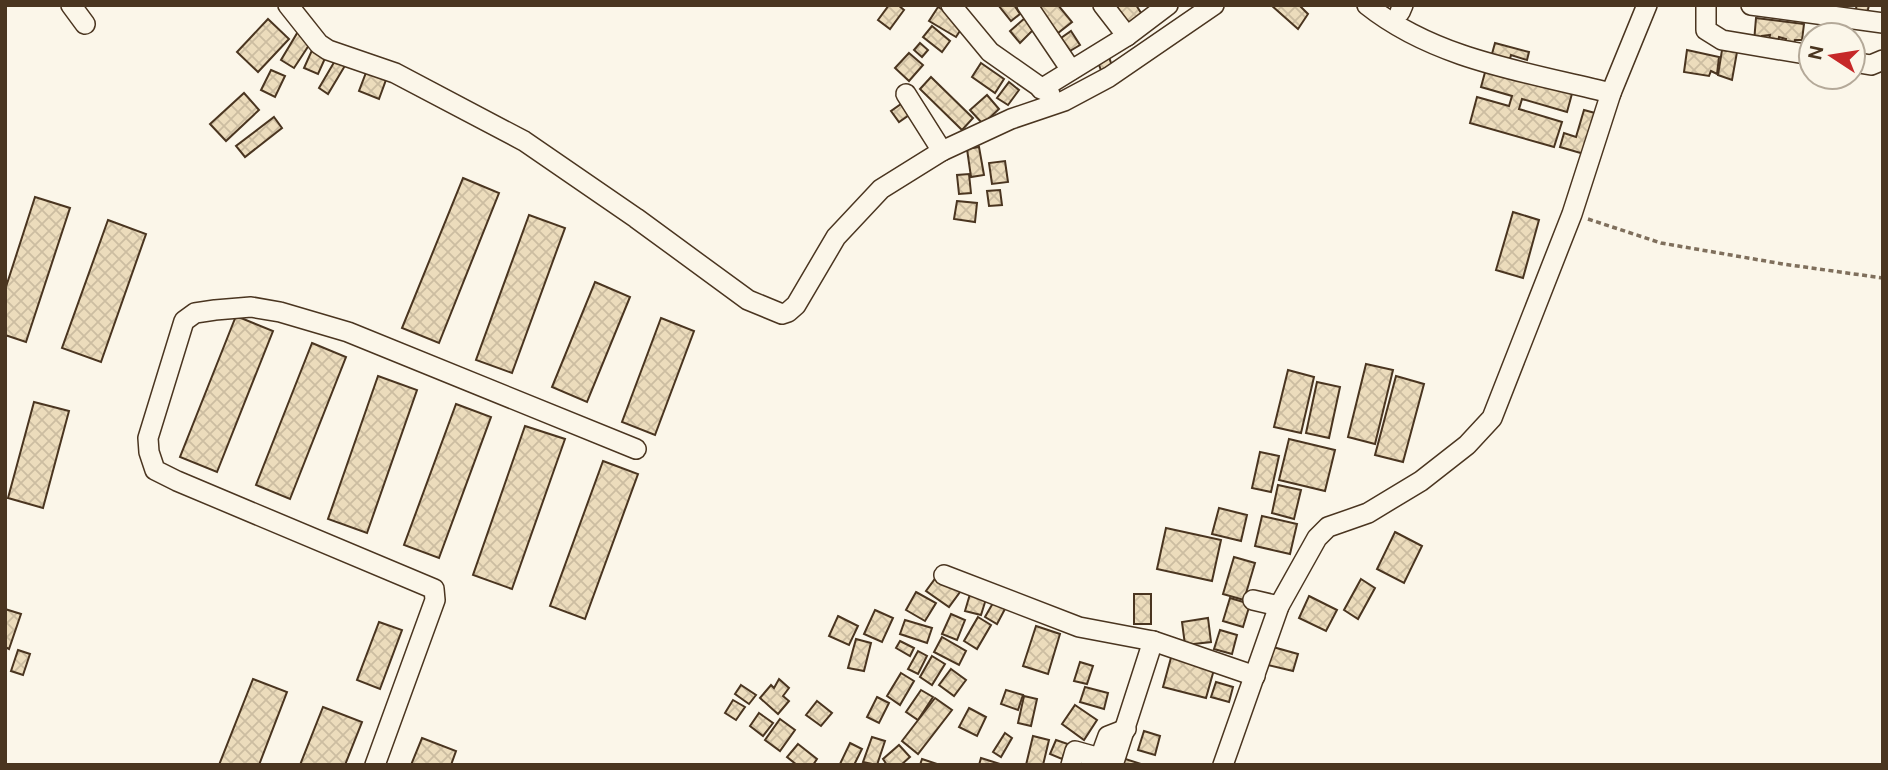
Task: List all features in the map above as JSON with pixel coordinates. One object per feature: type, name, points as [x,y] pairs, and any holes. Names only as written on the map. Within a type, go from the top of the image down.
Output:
[{"type":"street","points":[[71,5],[85,24]]},
{"type":"street","points":[[288,5],[319,44],[328,50],[396,73],[524,141],[636,218],[747,300],[782,314],[796,305],[836,237],[881,189],[942,151],[1011,119],[1064,101],[1109,77],[1189,12],[1214,5]]},
{"type":"street","points":[[951,5],[990,52],[1041,89],[1064,101]]},
{"type":"street","points":[[1027,5],[1071,70]]},
{"type":"street","points":[[1103,5],[1127,36]]},
{"type":"street","points":[[1041,89],[1127,36],[1168,5]]},
{"type":"street","points":[[1367,5],[1400,29],[1474,60],[1611,93]]},
{"type":"street","points":[[1223,765],[1279,607],[1317,537],[1328,527],[1368,513],[1421,481],[1467,445],[1492,418],[1572,214],[1611,93],[1647,5]]},
{"type":"street","points":[[1706,5],[1706,30],[1722,40],[1797,53]]},
{"type":"street","points":[[1751,5],[1883,23]]},
{"type":"street","points":[[906,94],[942,151]]},
{"type":"street","points":[[375,765],[435,600],[434,589],[155,470],[148,438],[184,321],[195,313],[251,307],[292,315],[348,332],[636,449]]},
{"type":"street","points":[[944,575],[1079,626],[1153,641],[1255,676]]},
{"type":"street","points":[[1253,600],[1279,607]]},
{"type":"street","points":[[1113,765],[1153,641]]},
{"type":"street","points":[[1071,765],[1075,751],[1100,758],[1108,736],[1126,729]]},
{"type":"path","points":[[1572,214],[1661,243],[1883,278]]},
{"type":"building","points":[[889,5],[898,5],[904,10],[890,29],[878,20]]},
{"type":"building","points":[[1014,5],[1020,14],[1011,21],[999,6]]},
{"type":"building","points":[[1058,5],[1072,22],[1058,33],[1036,7]]},
{"type":"building","points":[[1136,5],[1143,16],[1130,25],[1117,7]]},
{"type":"building","points":[[1271,5],[1299,5],[1308,14],[1298,29]]},
{"type":"building","points":[[1857,5],[1869,5],[1866,18],[1854,15]]},
{"type":"building","points":[[938,7],[965,23],[956,37],[929,21]]},
{"type":"building","points":[[1025,18],[1034,29],[1020,43],[1010,31]]},
{"type":"building","points":[[1756,18],[1797,23],[1797,40],[1793,49],[1784,48],[1786,39],[1779,37],[1777,46],[1768,45],[1770,35],[1762,36],[1761,43],[1754,42]]},
{"type":"building","points":[[268,19],[289,39],[258,72],[237,52]]},
{"type":"building","points":[[932,26],[950,41],[942,52],[923,37]]},
{"type":"building","points":[[299,30],[313,39],[294,68],[281,60]]},
{"type":"building","points":[[1071,31],[1080,45],[1070,51],[1061,38]]},
{"type":"building","points":[[920,43],[928,50],[922,57],[914,50]]},
{"type":"building","points":[[1495,43],[1529,52],[1527,60],[1511,55],[1508,66],[1490,61]]},
{"type":"building","points":[[313,48],[327,54],[318,74],[304,68]]},
{"type":"building","points":[[1687,50],[1719,57],[1717,74],[1711,71],[1709,76],[1684,72]]},
{"type":"building","points":[[1722,50],[1737,52],[1732,80],[1718,75]]},
{"type":"building","points":[[909,53],[923,65],[909,81],[895,68]]},
{"type":"building","points":[[1109,57],[1114,72],[1103,76],[1098,62]]},
{"type":"building","points":[[336,59],[346,64],[328,94],[319,88]]},
{"type":"building","points":[[981,63],[1004,79],[995,93],[972,77]]},
{"type":"building","points":[[1487,65],[1573,90],[1567,112],[1522,99],[1519,109],[1562,122],[1554,147],[1470,123],[1477,97],[1509,106],[1512,96],[1481,87]]},
{"type":"building","points":[[271,70],[285,76],[275,97],[261,90]]},
{"type":"building","points":[[367,70],[387,77],[379,99],[359,91]]},
{"type":"building","points":[[931,77],[973,118],[962,130],[920,89]]},
{"type":"building","points":[[1009,82],[1019,90],[1008,105],[997,98]]},
{"type":"building","points":[[244,93],[259,110],[226,141],[210,124]]},
{"type":"building","points":[[987,95],[999,109],[983,124],[970,110]]},
{"type":"building","points":[[904,102],[912,113],[899,122],[891,111]]},
{"type":"building","points":[[1584,110],[1595,113],[1584,154],[1560,147],[1564,133],[1576,137]]},
{"type":"building","points":[[274,117],[282,128],[245,157],[236,146]]},
{"type":"building","points":[[979,147],[984,175],[971,177],[967,149]]},
{"type":"building","points":[[1005,161],[1008,182],[992,184],[989,163]]},
{"type":"building","points":[[969,174],[971,193],[959,194],[957,175]]},
{"type":"building","points":[[463,178],[499,193],[439,343],[402,328]]},
{"type":"building","points":[[1000,190],[1002,205],[989,206],[987,191]]},
{"type":"building","points":[[35,197],[70,208],[26,342],[5,335],[5,290]]},
{"type":"building","points":[[957,201],[977,203],[975,222],[954,219]]},
{"type":"building","points":[[1513,212],[1539,220],[1523,278],[1496,270]]},
{"type":"building","points":[[529,215],[565,228],[512,373],[476,360]]},
{"type":"building","points":[[108,220],[146,234],[101,362],[62,348]]},
{"type":"building","points":[[595,282],[630,297],[587,402],[552,387]]},
{"type":"building","points":[[236,316],[273,331],[217,472],[180,457]]},
{"type":"building","points":[[661,318],[694,331],[655,435],[622,422]]},
{"type":"building","points":[[312,343],[346,357],[290,499],[256,485]]},
{"type":"building","points":[[1366,364],[1393,370],[1375,444],[1348,437]]},
{"type":"building","points":[[1288,370],[1314,377],[1301,433],[1274,427]]},
{"type":"building","points":[[378,376],[417,390],[367,533],[328,519]]},
{"type":"building","points":[[1396,376],[1424,384],[1403,462],[1375,455]]},
{"type":"building","points":[[1317,382],[1340,387],[1329,438],[1306,433]]},
{"type":"building","points":[[34,402],[69,411],[43,508],[8,498]]},
{"type":"building","points":[[456,404],[491,417],[439,558],[404,545]]},
{"type":"building","points":[[525,426],[565,439],[512,589],[473,575]]},
{"type":"building","points":[[1289,439],[1335,450],[1325,491],[1279,480]]},
{"type":"building","points":[[1260,452],[1279,456],[1271,492],[1252,488]]},
{"type":"building","points":[[603,461],[638,474],[585,619],[550,606]]},
{"type":"building","points":[[1278,485],[1301,490],[1294,519],[1272,513]]},
{"type":"building","points":[[1219,508],[1247,515],[1241,541],[1212,534]]},
{"type":"building","points":[[1262,516],[1297,524],[1290,554],[1255,546]]},
{"type":"building","points":[[1166,528],[1221,540],[1212,581],[1157,569]]},
{"type":"building","points":[[1395,532],[1422,546],[1404,583],[1377,569]]},
{"type":"building","points":[[1234,557],[1255,563],[1244,600],[1223,594]]},
{"type":"building","points":[[937,576],[960,592],[949,607],[926,591]]},
{"type":"building","points":[[1361,579],[1375,588],[1358,619],[1344,610]]},
{"type":"building","points":[[916,592],[936,603],[925,621],[906,610]]},
{"type":"building","points":[[970,594],[986,599],[981,615],[965,611]]},
{"type":"building","points":[[1134,594],[1151,594],[1151,624],[1134,624]]},
{"type":"building","points":[[1309,596],[1337,610],[1326,631],[1299,618]]},
{"type":"building","points":[[1230,598],[1250,604],[1243,627],[1223,621]]},
{"type":"building","points":[[993,603],[1005,609],[997,624],[985,617]]},
{"type":"building","points":[[5,609],[21,614],[9,649],[5,647]]},
{"type":"building","points":[[875,610],[893,618],[882,642],[864,634]]},
{"type":"building","points":[[951,614],[965,620],[957,640],[942,634]]},
{"type":"building","points":[[838,616],[858,626],[849,645],[829,636]]},
{"type":"building","points":[[978,617],[991,625],[977,649],[964,641]]},
{"type":"building","points":[[1208,618],[1211,642],[1185,645],[1182,622]]},
{"type":"building","points":[[905,620],[932,628],[927,643],[900,634]]},
{"type":"building","points":[[379,622],[402,630],[380,689],[357,680]]},
{"type":"building","points":[[1036,626],[1060,634],[1048,674],[1023,666]]},
{"type":"building","points":[[1220,630],[1237,635],[1232,654],[1214,649]]},
{"type":"building","points":[[942,637],[966,651],[959,665],[934,652]]},
{"type":"building","points":[[856,639],[871,643],[864,671],[848,668]]},
{"type":"building","points":[[900,641],[914,648],[910,656],[896,648]]},
{"type":"building","points":[[1273,647],[1298,654],[1293,671],[1268,665]]},
{"type":"building","points":[[18,650],[30,654],[23,675],[11,671]]},
{"type":"building","points":[[918,651],[927,656],[918,674],[908,669]]},
{"type":"building","points":[[1172,654],[1215,666],[1206,698],[1163,687]]},
{"type":"building","points":[[932,656],[945,664],[932,685],[920,677]]},
{"type":"building","points":[[1080,662],[1093,666],[1087,684],[1074,681]]},
{"type":"building","points":[[951,669],[966,680],[954,696],[939,685]]},
{"type":"building","points":[[901,673],[914,681],[900,705],[887,696]]},
{"type":"building","points":[[253,679],[287,692],[259,765],[219,765]]},
{"type":"building","points":[[779,679],[789,688],[783,696],[789,701],[778,714],[760,698],[771,685],[774,688]]},
{"type":"building","points":[[1216,682],[1233,687],[1229,702],[1211,697]]},
{"type":"building","points":[[741,685],[756,695],[749,704],[735,694]]},
{"type":"building","points":[[1085,687],[1108,693],[1104,709],[1080,702]]},
{"type":"building","points":[[921,690],[933,697],[918,720],[906,712]]},
{"type":"building","points":[[1006,690],[1023,695],[1018,710],[1001,704]]},
{"type":"building","points":[[1024,696],[1037,699],[1031,726],[1018,723]]},
{"type":"building","points":[[877,697],[889,703],[879,723],[867,717]]},
{"type":"building","points":[[935,698],[952,710],[918,754],[902,741]]},
{"type":"building","points":[[733,700],[745,707],[736,720],[725,713]]},
{"type":"building","points":[[817,701],[832,713],[821,726],[806,715]]},
{"type":"building","points":[[1075,705],[1097,720],[1084,740],[1062,724]]},
{"type":"building","points":[[323,707],[362,722],[345,765],[300,765]]},
{"type":"building","points":[[969,708],[986,717],[977,736],[959,727]]},
{"type":"building","points":[[759,713],[773,723],[763,736],[750,726]]},
{"type":"building","points":[[780,719],[795,730],[780,751],[765,740]]},
{"type":"building","points":[[1144,731],[1160,736],[1155,755],[1138,750]]},
{"type":"building","points":[[1005,733],[1012,738],[1001,757],[993,752]]},
{"type":"building","points":[[1033,736],[1049,740],[1043,765],[1026,765]]},
{"type":"building","points":[[872,737],[885,741],[877,765],[863,762]]},
{"type":"building","points":[[422,738],[456,751],[451,765],[411,765]]},
{"type":"building","points":[[1056,740],[1068,744],[1062,759],[1050,754]]},
{"type":"building","points":[[850,743],[862,749],[854,765],[842,765],[840,764]]},
{"type":"building","points":[[798,744],[817,759],[813,765],[797,765],[787,757]]},
{"type":"building","points":[[899,745],[910,757],[901,765],[887,765],[883,759]]},
{"type":"building","points":[[1119,757],[1141,764],[1141,765],[1117,765]]},
{"type":"building","points":[[981,758],[1000,764],[1000,765],[979,765]]},
{"type":"building","points":[[922,759],[937,764],[937,765],[920,765]]}]
